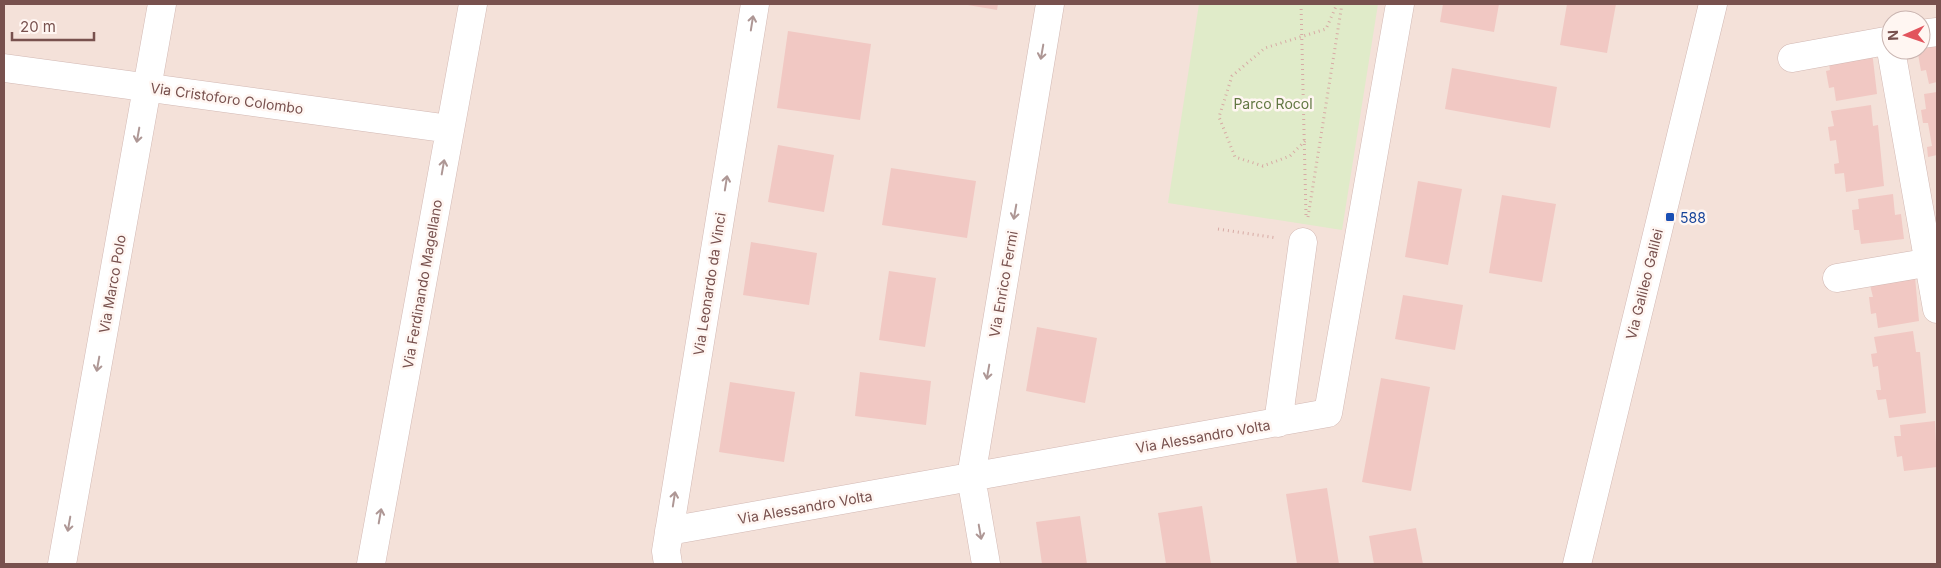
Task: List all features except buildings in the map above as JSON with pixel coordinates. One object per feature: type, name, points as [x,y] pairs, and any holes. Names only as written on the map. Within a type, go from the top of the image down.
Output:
[{"type":"street","name":"Via Marco Polo","points":[[62,564],[162,4]]},
{"type":"street","name":"Via Ferdinando Magellano","points":[[371,564],[474,4]]},
{"type":"street","name":"Via Leonardo da Vinci","points":[[668,564],[666,551],[669,531],[755,4]]},
{"type":"street","name":"Via Enrico Fermi","points":[[986,564],[971,477],[1050,4]]},
{"type":"street","name":"Via Alessandro Volta","points":[[669,531],[1328,413],[1400,4]]},
{"type":"street","name":"Via Galileo Galilei","points":[[1577,564],[1713,4]]},
{"type":"street","points":[[1792,58],[1881,46]]},
{"type":"street","points":[[1894,60],[1933,262],[1937,309]]},
{"type":"street","name":"Via Cristoforo Colombo","points":[[4,68],[450,129]]},
{"type":"street","points":[[1278,423],[1304,242]]},
{"type":"street","points":[[1837,278],[1933,262]]},
{"type":"path","points":[[1302,4],[1306,226],[1342,4]]},
{"type":"path","points":[[1305,140],[1290,156],[1263,166],[1235,156],[1219,117],[1232,76],[1266,48],[1326,29],[1337,4]]},
{"type":"shaded area","points":[[4,4],[1937,4],[1937,564],[4,564]]},
{"type":"green space","name":"Parco Rocol","points":[[1199,4],[1378,4],[1342,230],[1168,203]]},
{"type":"place","name":"588","points":[[1670,217]]}]
